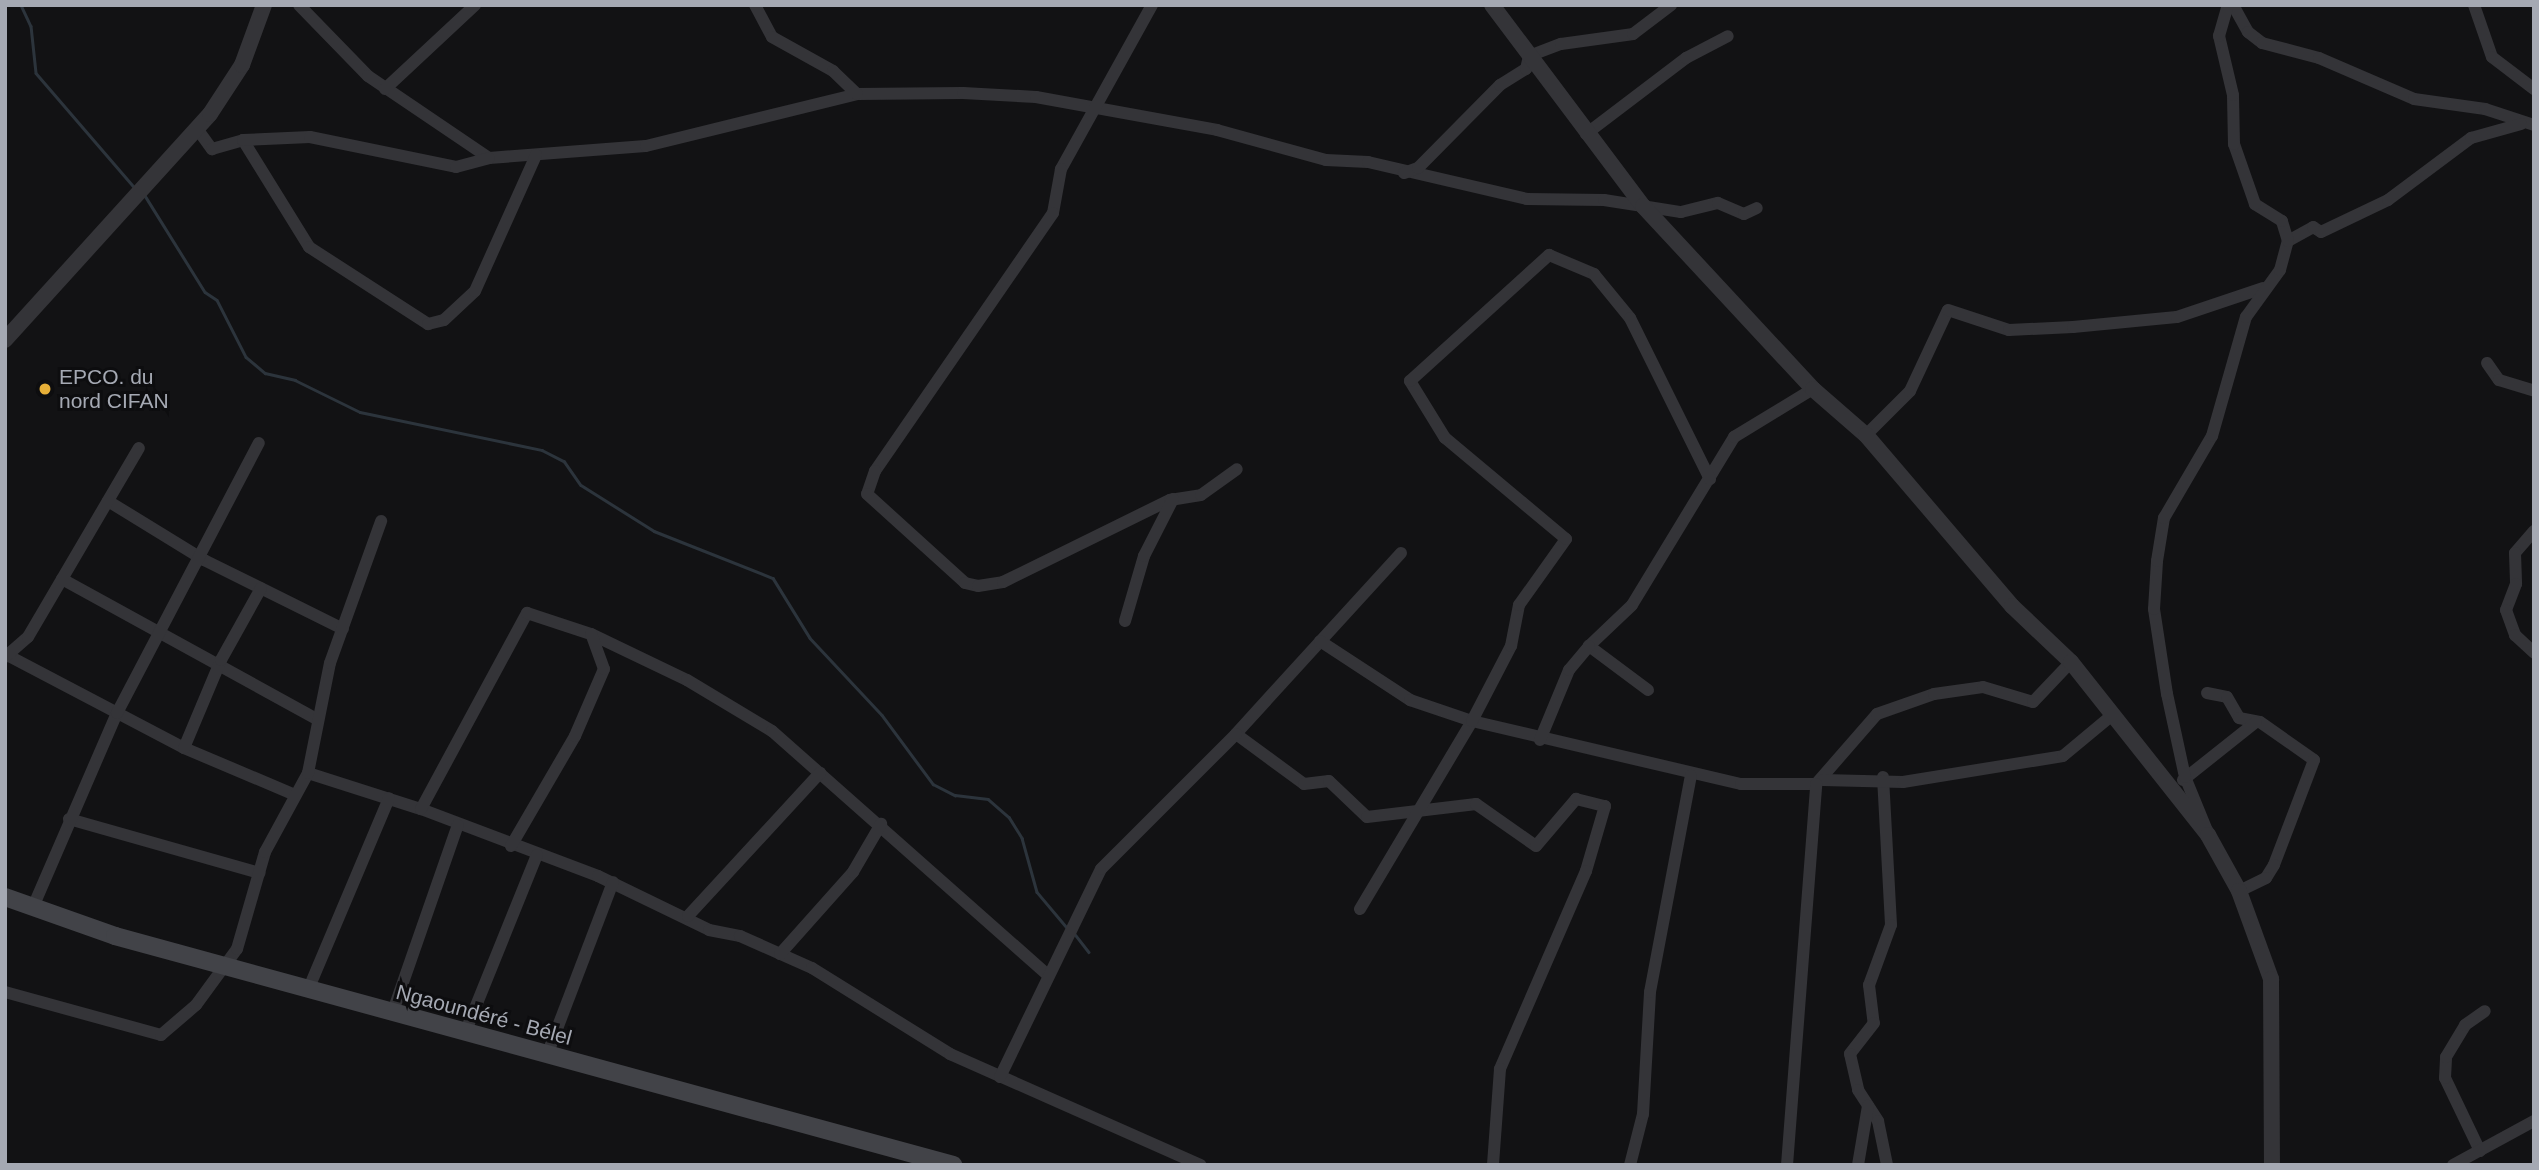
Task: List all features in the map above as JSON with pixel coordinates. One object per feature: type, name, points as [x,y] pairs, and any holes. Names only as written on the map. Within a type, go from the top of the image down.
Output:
[{"type":"main road","name":"Ngaoundéré - Bélel","points":[[5,897],[224,966],[392,1014],[953,1165]]},
{"type":"street","points":[[5,340],[198,130],[242,65],[264,5]]},
{"type":"street","points":[[299,5],[385,89],[489,158]]},
{"type":"street","points":[[385,89],[475,5]]},
{"type":"street","points":[[755,5],[772,37],[833,71],[857,94]]},
{"type":"street","points":[[1152,5],[1090,108],[1061,169],[1053,213],[875,471],[867,494],[965,583],[978,586],[1003,582],[1019,569],[1068,552],[1086,536],[1174,498],[1202,495],[1237,469]]},
{"type":"street","points":[[1492,5],[1586,134],[1643,206],[1812,389],[1866,435],[1994,585],[2071,662],[2111,716],[2208,835]]},
{"type":"street","points":[[1529,56],[1561,44],[1633,34],[1671,5]]},
{"type":"street","points":[[2230,5],[2248,32],[2262,43],[2319,58],[2414,99],[2485,109],[2527,125]]},
{"type":"street","points":[[2230,5],[2219,36],[2234,95],[2234,144],[2255,204],[2282,221],[2288,240],[2280,270],[2266,288],[2231,355],[2212,436],[2161,532],[2154,609],[2185,777],[2208,835],[2239,891],[2271,979],[2272,1165]]},
{"type":"street","points":[[2474,5],[2492,57],[2534,89]]},
{"type":"street","points":[[1586,134],[1686,58],[1728,36]]},
{"type":"street","points":[[1404,173],[1418,168],[1500,85],[1525,69],[1529,56]]},
{"type":"street","points":[[198,130],[212,149],[243,140],[310,137],[456,167],[489,158],[646,146],[857,94],[1036,97],[1404,173],[1490,185],[1527,199],[1643,206],[1681,212],[1718,203],[1744,214],[1757,208]]},
{"type":"street","points":[[2288,240],[2313,227],[2322,232],[2388,200],[2471,138],[2527,125]]},
{"type":"street","points":[[243,140],[309,247],[428,324],[444,320],[475,291],[536,155]]},
{"type":"street","points":[[1360,909],[1472,721],[1511,646],[1519,605],[1566,539],[1445,438],[1410,381],[1549,255],[1594,274],[1630,318],[1710,479]]},
{"type":"street","points":[[1866,435],[1910,391],[1948,310],[2009,330],[2073,327],[2185,316],[2266,288]]},
{"type":"street","points":[[2487,363],[2499,380],[2534,391]]},
{"type":"street","points":[[1540,740],[1569,670],[1589,646],[1632,605],[1734,436],[1812,389]]},
{"type":"street","points":[[33,907],[118,711],[260,443]]},
{"type":"street","points":[[139,448],[27,637],[6,656],[118,711],[184,748],[293,794]]},
{"type":"street","points":[[1125,621],[1144,556],[1174,498]]},
{"type":"street","points":[[108,501],[199,557],[343,629]]},
{"type":"street","points":[[5,992],[161,1035],[196,1004],[237,949],[260,873],[293,794],[308,773],[317,719],[343,629],[381,521]]},
{"type":"street","points":[[2534,531],[2515,553],[2516,584],[2506,610],[2515,635],[2534,653]]},
{"type":"street","points":[[1000,1077],[1047,974],[1101,869],[1236,734],[1401,552]]},
{"type":"street","points":[[62,579],[317,719]]},
{"type":"street","points":[[184,748],[219,665],[261,588]]},
{"type":"street","points":[[421,809],[527,613],[591,634],[687,680],[772,731],[881,824],[1047,974]]},
{"type":"street","points":[[511,846],[575,736],[604,669],[591,634]]},
{"type":"street","points":[[1320,641],[1410,700],[1540,740],[1733,784],[1883,779],[2063,756],[2111,716]]},
{"type":"street","points":[[1589,646],[1648,690]]},
{"type":"street","points":[[1787,1165],[1819,782],[1877,714],[1934,694],[1983,687],[2033,702],[2071,662]]},
{"type":"street","points":[[2207,693],[2227,697],[2239,718],[2256,722],[2314,760],[2274,866],[2266,878],[2239,891]]},
{"type":"street","points":[[2169,788],[2256,722]]},
{"type":"street","points":[[1236,734],[1304,784],[1329,781],[1367,817],[1476,804],[1536,846],[1576,799],[1605,806],[1586,871],[1500,1069],[1493,1165]]},
{"type":"street","points":[[308,773],[421,809],[511,846],[613,882],[688,916],[709,930],[780,954],[1000,1077],[1200,1165]]},
{"type":"street","points":[[688,916],[820,773]]},
{"type":"street","points":[[1630,1165],[1643,1114],[1650,992],[1691,776]]},
{"type":"street","points":[[1883,779],[1891,925],[1869,985],[1874,1023],[1850,1054],[1887,1165]]},
{"type":"street","points":[[308,990],[389,798]]},
{"type":"street","points":[[69,819],[260,873]]},
{"type":"street","points":[[780,954],[853,872],[881,824]]},
{"type":"street","points":[[392,1014],[458,825]]},
{"type":"street","points":[[465,1034],[537,855]]},
{"type":"street","points":[[547,1055],[613,882]]},
{"type":"street","points":[[2480,1151],[2445,1078],[2446,1057],[2465,1025],[2485,1011]]},
{"type":"street","points":[[1858,1165],[1868,1106]]},
{"type":"street","points":[[2453,1165],[2534,1121]]},
{"type":"waterway","points":[[21,5],[31,26],[36,73],[135,188]]},
{"type":"waterway","points":[[144,194],[205,292],[217,300],[246,357],[265,373],[295,380],[360,412],[542,450],[564,461],[581,485],[654,531],[773,578],[810,638],[882,715],[933,784],[955,795],[988,799],[1009,817],[1022,838],[1037,892],[1068,929]]},
{"type":"waterway","points":[[1074,933],[1089,952]]},
{"type":"place","name":"EPCO. du nord CIFAN","points":[[45,389]]}]
